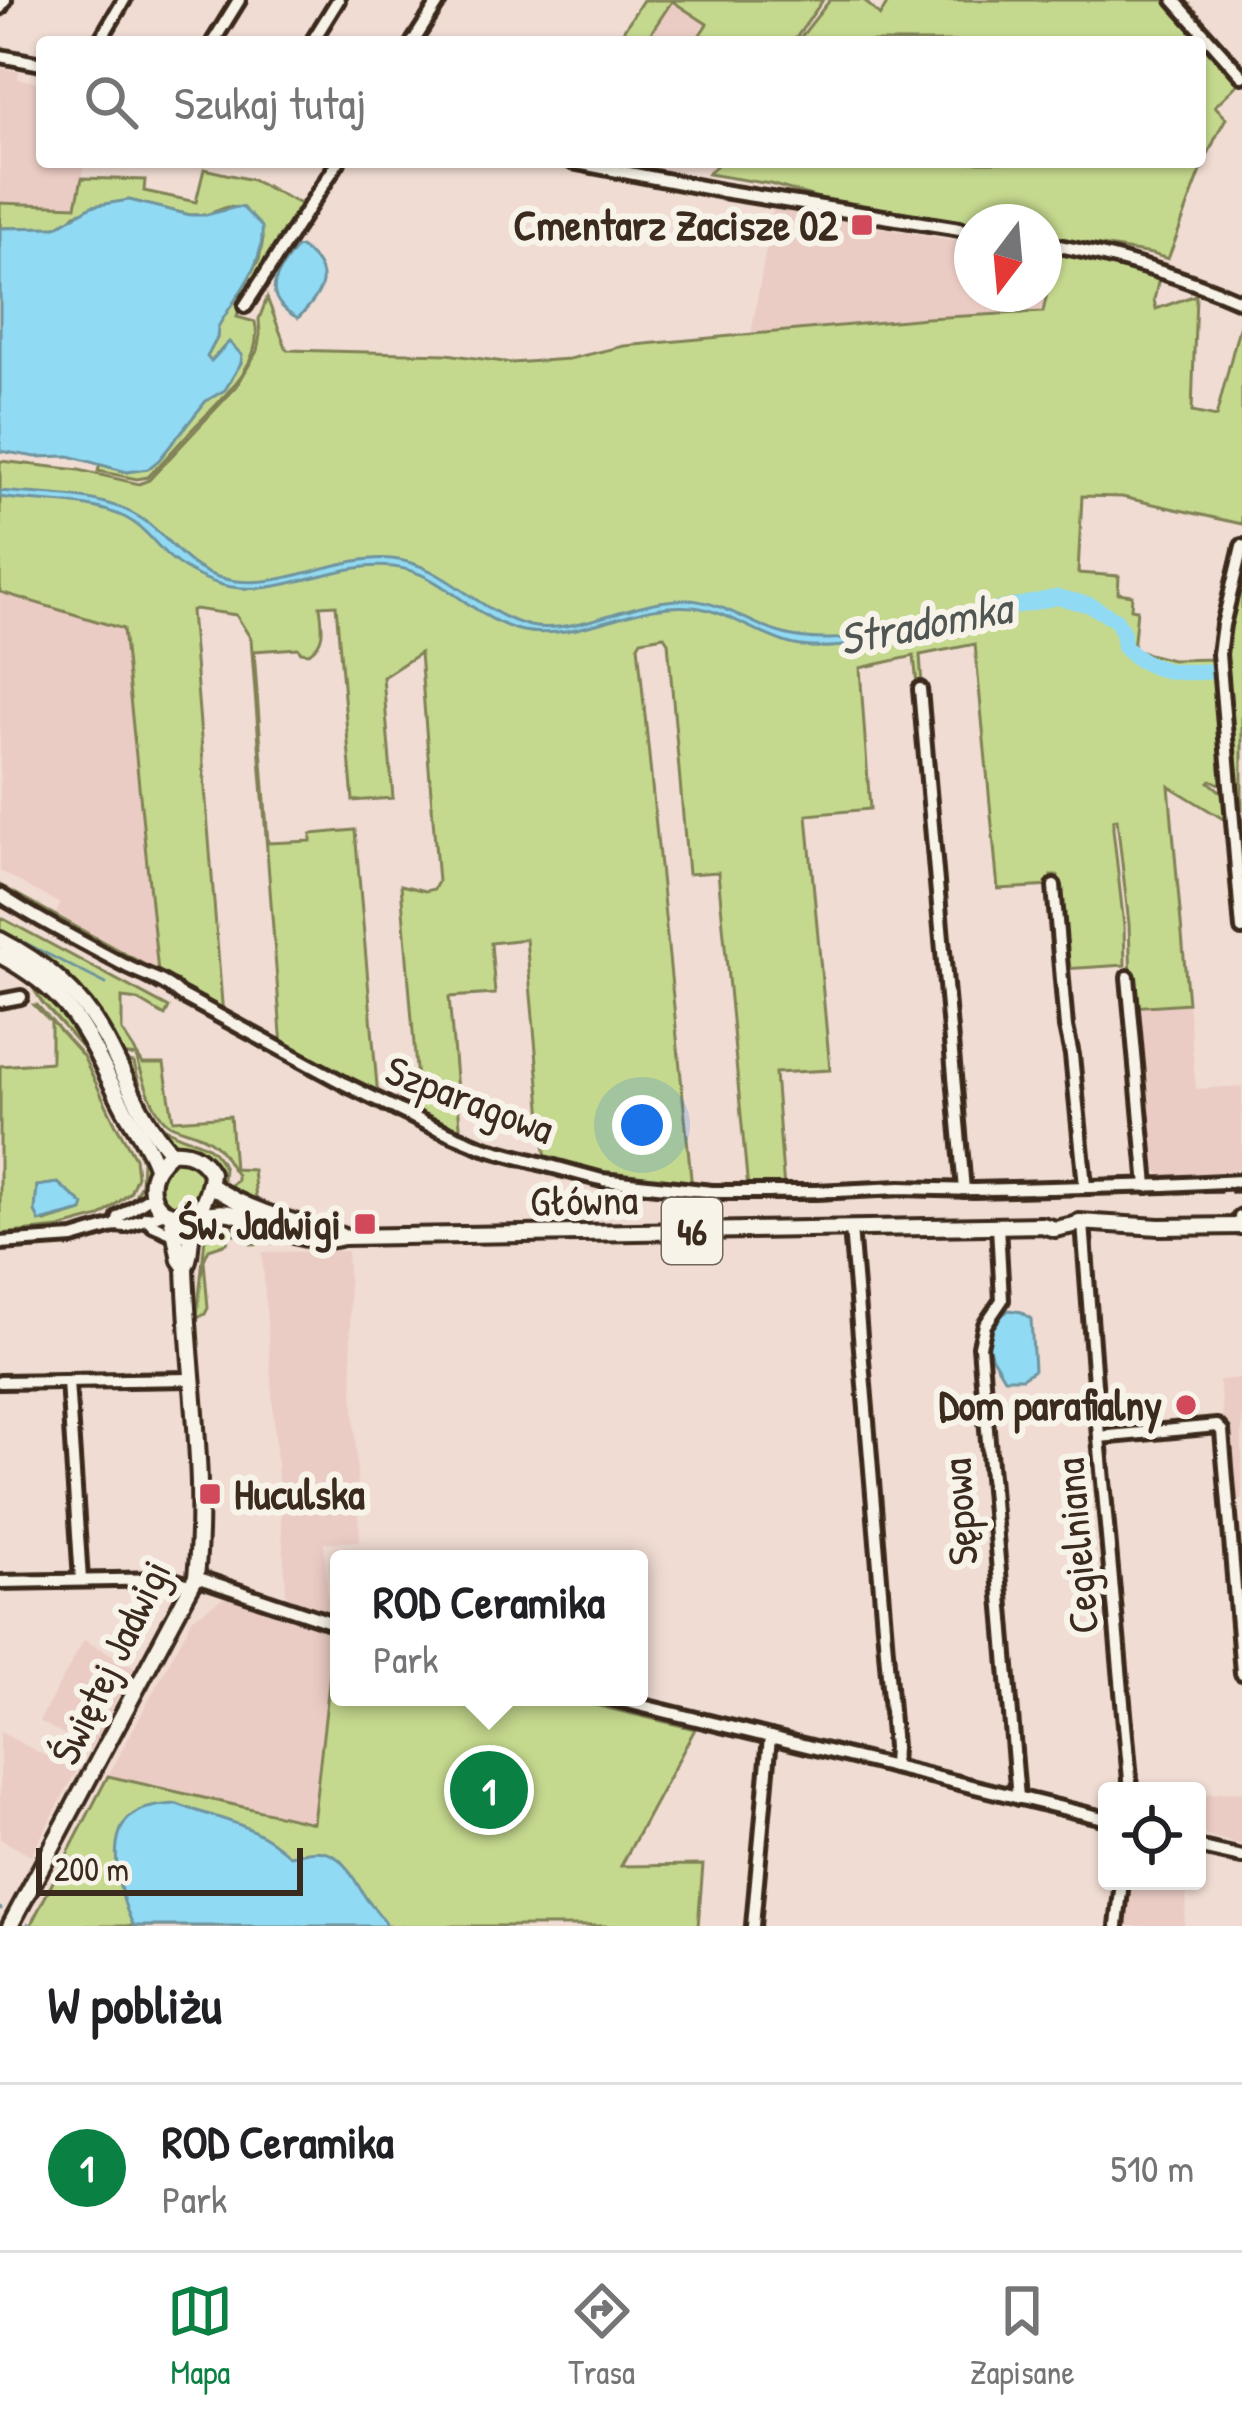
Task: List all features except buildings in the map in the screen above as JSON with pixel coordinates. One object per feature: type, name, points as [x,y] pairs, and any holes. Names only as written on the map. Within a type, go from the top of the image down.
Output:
[{"type":"main road","name":"46","points":[[0,940],[51,972],[81,1001],[158,1138],[171,1152],[192,1154],[204,1162],[211,1185]]},
{"type":"main road","points":[[0,955],[45,984],[76,1017],[156,1167],[153,1195],[168,1213]]},
{"type":"main road","points":[[156,1167],[171,1152]]},
{"type":"main road","points":[[196,1214],[211,1185]]},
{"type":"main road","name":"Główna","points":[[211,1185],[226,1197],[343,1237]]},
{"type":"main road","name":"46","points":[[168,1213],[196,1214]]},
{"type":"main road","name":"Świętej Jadwigi","points":[[10,1926],[194,1581],[200,1498],[185,1267],[168,1213]]},
{"type":"main road","name":"Główna","points":[[196,1214],[230,1213],[298,1235],[332,1240],[1055,1228],[1083,1223],[1159,1227],[1241,1219]]},
{"type":"main road","name":"Świętej Jadwigi","points":[[185,1267],[190,1261],[196,1214]]},
{"type":"street","points":[[0,8],[5,0]]},
{"type":"street","points":[[103,36],[124,0]]},
{"type":"street","points":[[217,36],[239,0]]},
{"type":"street","points":[[316,36],[338,0]]},
{"type":"street","points":[[417,36],[440,0]]},
{"type":"street","points":[[1174,0],[1242,76]]},
{"type":"street","points":[[0,56],[36,63]]},
{"type":"street","points":[[245,305],[334,168]]},
{"type":"street","points":[[604,168],[954,228]]},
{"type":"street","points":[[1062,247],[1156,268],[1242,302]]},
{"type":"street","points":[[1242,546],[1220,654],[1242,929]]},
{"type":"street","points":[[920,688],[964,1190]]},
{"type":"street","points":[[1054,886],[1085,1186]]},
{"type":"street","name":"Szparagowa","points":[[0,895],[429,1125],[500,1153],[602,1180],[687,1190],[816,1192],[1242,1180]]},
{"type":"street","points":[[1128,977],[1147,1186]]},
{"type":"street","points":[[0,1001],[21,997]]},
{"type":"street","points":[[117,1225],[119,1217],[153,1195]]},
{"type":"street","points":[[0,1243],[73,1238],[168,1213]]},
{"type":"street","points":[[146,1217],[176,1235]]},
{"type":"street","name":"Cegielniana","points":[[1083,1223],[1130,1782]]},
{"type":"street","name":"Sępowa","points":[[998,1226],[1001,1300],[985,1325],[980,1346],[1018,1798]]},
{"type":"street","points":[[850,1228],[893,1766]]},
{"type":"street","points":[[0,1382],[191,1379]]},
{"type":"street","points":[[68,1382],[81,1580]]},
{"type":"street","points":[[1099,1437],[1192,1426],[1216,1426],[1222,1431],[1242,1673]]},
{"type":"street","points":[[0,1582],[194,1581],[330,1621]]},
{"type":"street","points":[[643,1706],[1098,1817]]},
{"type":"street","points":[[754,1926],[770,1737]]},
{"type":"street","points":[[1206,1849],[1242,1857]]},
{"type":"street","points":[[1117,1926],[1121,1890]]},
{"type":"shaded area","points":[[643,0],[676,0],[731,36],[620,36]]},
{"type":"shaded area","points":[[0,68],[19,71],[18,79],[36,82],[36,168],[84,168],[76,206],[0,203]]},
{"type":"shaded area","points":[[773,210],[954,240],[954,312],[1043,312],[926,318],[751,334]]},
{"type":"shaded area","points":[[0,592],[123,629],[158,973],[55,916],[60,904],[0,871]]},
{"type":"shaded area","points":[[1188,1003],[1196,1089],[1242,1086],[1242,1169],[1169,1177],[1152,1170],[1138,1007]]},
{"type":"shaded area","points":[[347,1251],[360,1541],[324,1543],[329,1618],[287,1603],[262,1252]]},
{"type":"shaded area","points":[[1242,1378],[1242,1500],[1232,1501],[1219,1380]]},
{"type":"shaded area","points":[[227,1595],[330,1627],[330,1686],[313,1823],[108,1776],[193,1618]]},
{"type":"shaded area","points":[[84,1640],[134,1667],[90,1750],[39,1721]]},
{"type":"shaded area","points":[[0,1732],[76,1772],[31,1856],[0,1839]]},
{"type":"shaded area","points":[[1242,1791],[1242,1845],[1206,1835],[1206,1794]]},
{"type":"shaded area","points":[[1127,1890],[1187,1890],[1184,1926],[1125,1926]]},
{"type":"green space","points":[[643,0],[823,0],[797,36],[699,36],[707,24],[672,1],[649,36],[620,36]]},
{"type":"green space","points":[[830,0],[864,0],[880,16],[889,0],[1171,0],[1203,36],[802,36]]},
{"type":"green space","points":[[1206,39],[1242,80],[1215,106],[1226,118],[1206,161]]},
{"type":"green space","points":[[714,168],[1203,168],[1168,259],[1062,240],[1062,204],[954,204],[954,220],[822,199],[708,174]]},
{"type":"green space","points":[[204,169],[252,180],[306,207],[241,304],[237,317],[255,322],[256,338],[253,354],[235,384],[148,477],[98,471],[100,464],[127,472],[225,389],[231,379],[223,348],[211,361],[206,357],[217,338],[217,327],[259,260],[263,239],[243,208],[190,215],[129,200],[75,214],[56,227],[0,228],[0,203],[76,206],[82,178],[145,180],[144,191],[196,202]]},
{"type":"green space","points":[[1062,252],[1160,274],[1156,309],[1196,295],[1192,412],[1216,417],[1242,316],[1242,524],[1122,497],[1082,496],[1078,573],[1119,576],[1118,593],[1132,595],[1131,609],[1137,610],[1133,650],[1172,660],[1214,659],[1225,779],[1220,784],[1209,782],[1225,795],[1228,822],[1169,786],[1188,1003],[1132,1007],[1129,924],[1117,819],[1113,829],[1125,965],[1064,969],[1058,876],[1051,876],[1052,886],[998,889],[975,644],[920,655],[922,685],[917,685],[914,656],[860,668],[870,809],[807,815],[830,1070],[775,1073],[784,1189],[748,1189],[718,872],[688,874],[664,636],[641,640],[638,645],[692,1188],[602,1178],[546,1163],[526,939],[491,943],[495,994],[449,997],[461,1137],[420,1118],[401,885],[425,891],[438,882],[420,653],[383,677],[393,798],[353,801],[336,605],[320,606],[321,638],[309,653],[298,648],[254,651],[268,843],[311,841],[311,834],[355,830],[378,1098],[282,1047],[251,639],[236,615],[191,611],[223,1016],[0,892],[0,885],[158,972],[123,629],[0,592],[0,461],[79,470],[139,484],[149,480],[237,386],[257,351],[259,319],[267,298],[287,350],[447,354],[511,363],[569,359],[624,346],[926,318],[1062,312]]},
{"type":"green space","points":[[1242,568],[1242,810],[1237,809],[1235,792],[1226,645]]},
{"type":"green space","points":[[0,917],[169,1008],[165,1016],[138,1000],[122,998],[122,1031],[143,1064],[164,1064],[173,1120],[230,1116],[234,1169],[253,1170],[256,1200],[236,1192],[231,1185],[237,1175],[214,1144],[165,1120],[149,1094],[136,1056],[119,1054],[107,1032],[0,935]]},
{"type":"green space","points":[[0,960],[28,977],[75,1024],[145,1153],[149,1171],[141,1200],[130,1205],[141,1184],[142,1160],[88,1054],[29,982]]},
{"type":"green space","points":[[34,1005],[37,1005],[83,1056],[135,1158],[137,1176],[130,1193],[100,1217],[59,1228],[0,1234],[0,1066],[51,1062],[51,1022]],"holes":[[[58,1183],[82,1211],[45,1222],[35,1212],[37,1186]]]},
{"type":"green space","points":[[134,1063],[156,1119],[213,1152],[234,1195],[224,1184],[206,1156],[170,1142],[156,1128],[126,1065]]},
{"type":"green space","points":[[181,1159],[198,1166],[205,1183],[198,1200],[181,1207],[164,1200],[157,1183],[164,1166]]},
{"type":"green space","points":[[221,1226],[237,1228],[254,1236],[258,1243],[260,1239],[273,1243],[251,1244],[246,1234],[230,1234],[227,1243],[209,1249],[204,1260],[208,1308],[197,1317],[205,1238]]},
{"type":"green space","points":[[330,1674],[330,1706],[599,1706],[695,1729],[621,1866],[703,1865],[698,1926],[30,1926],[108,1776],[313,1823]]},
{"type":"water","points":[[129,200],[190,215],[243,208],[262,227],[254,267],[218,327],[207,357],[211,361],[229,342],[242,355],[241,363],[225,390],[206,401],[148,469],[127,472],[69,456],[0,451],[0,228],[56,227],[92,206]]},
{"type":"water","points":[[301,247],[319,265],[322,282],[298,318],[278,302],[274,285],[288,258]]},
{"type":"water","points":[[0,491],[78,497],[116,506],[149,524],[199,568],[242,582],[285,578],[371,559],[411,563],[530,626],[568,626],[651,604],[691,600],[797,637],[858,637],[938,619],[940,626],[863,643],[804,646],[705,609],[671,607],[566,631],[523,631],[505,626],[428,578],[393,567],[350,569],[265,588],[222,585],[179,564],[126,518],[80,505],[0,497]]},
{"type":"water","points":[[58,1183],[84,1205],[82,1211],[40,1222],[35,1212],[37,1186]]},
{"type":"water","points":[[1009,1310],[1031,1319],[1034,1370],[1022,1378],[1004,1378],[986,1335]]},
{"type":"water","points":[[177,1804],[250,1829],[290,1856],[319,1851],[336,1857],[386,1926],[134,1926],[117,1870],[118,1839],[136,1813]]},
{"type":"waterway","name":"Stradomka","points":[[917,628],[1057,597],[1090,605],[1116,620],[1124,647],[1157,668],[1221,671]]},
{"type":"waterway","points":[[0,930],[106,984]]},
{"type":"railway","points":[[0,906],[392,1117],[463,1147],[557,1177],[628,1191],[725,1199],[1242,1192]]},
{"type":"place","name":"Cmentarz Zacisze 02","points":[[862,225]]},
{"type":"place","name":"Św. Jadwigi","points":[[365,1224]]},
{"type":"place","name":"Dom parafialny","points":[[1186,1405]]},
{"type":"place","name":"Huculska","points":[[210,1494]]},
{"type":"place","name":"ROD Ceramika","points":[[489,1790]]}]
